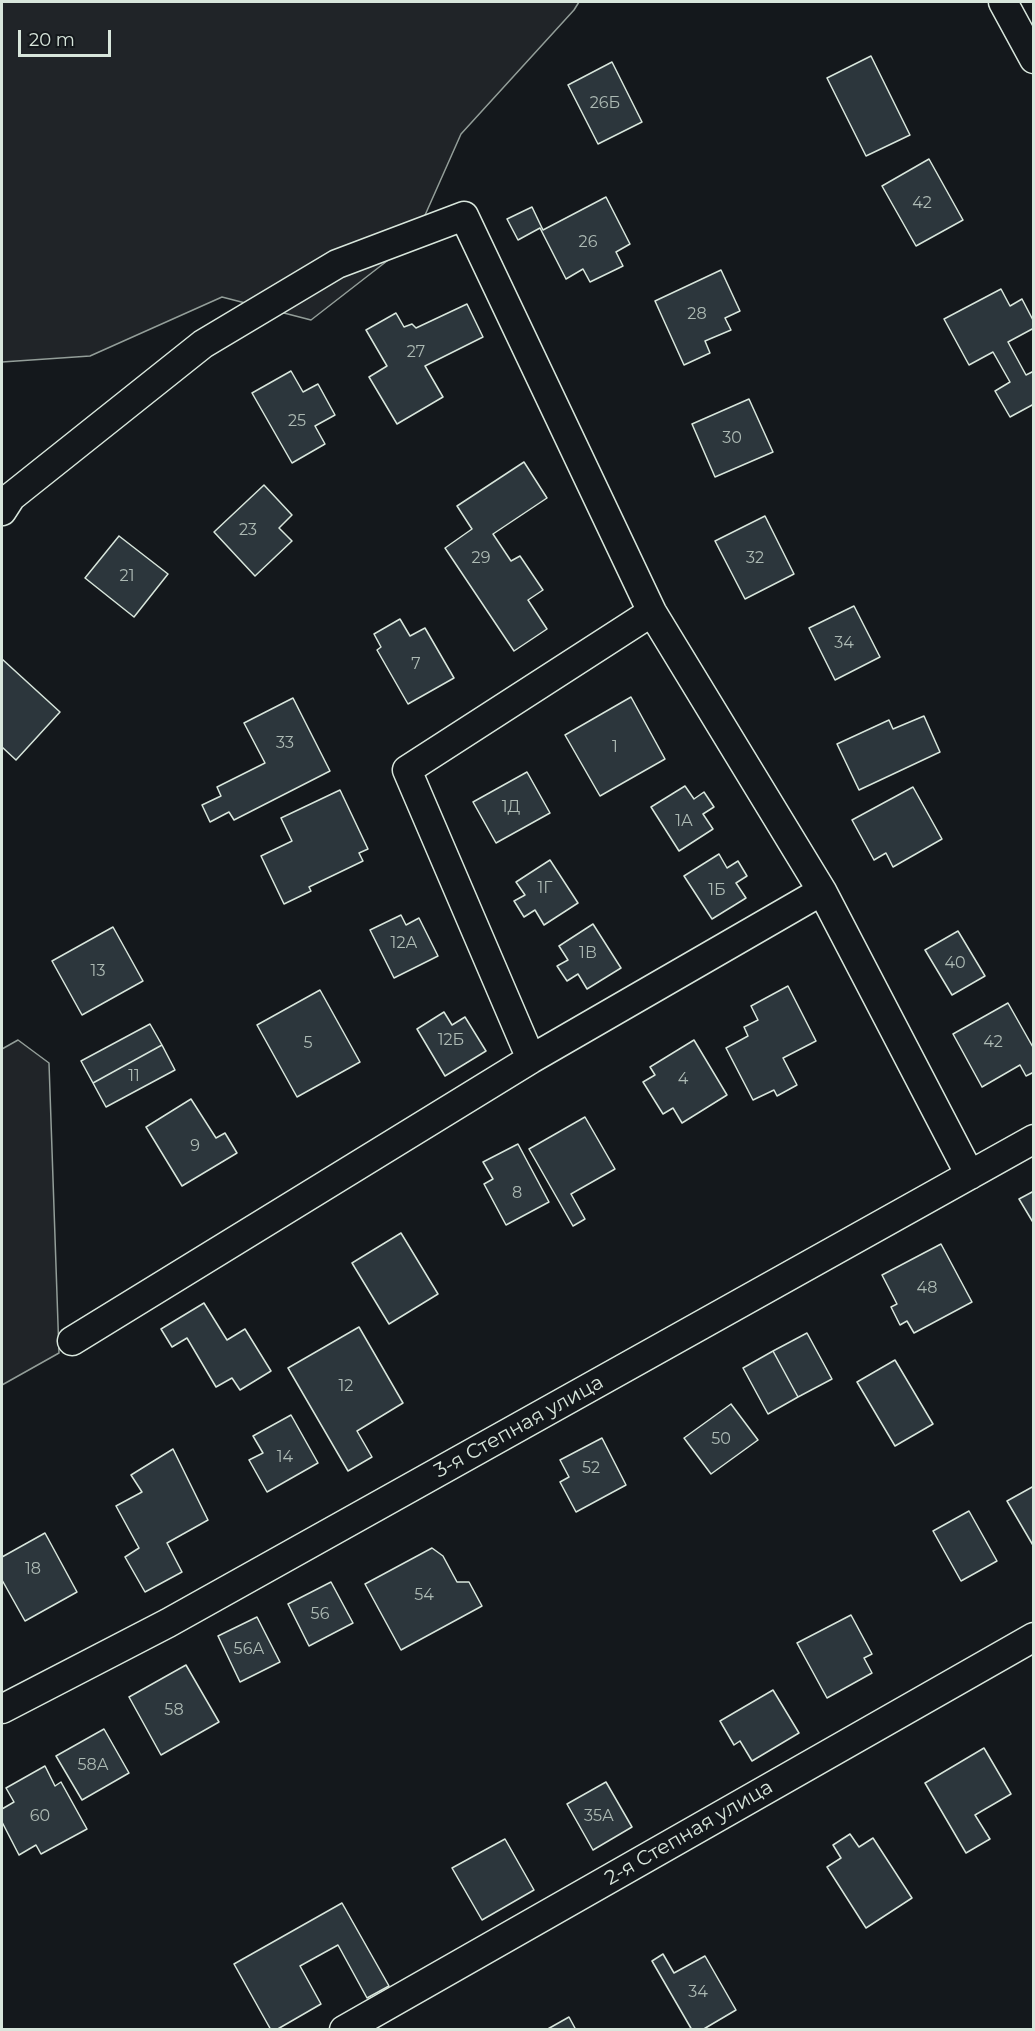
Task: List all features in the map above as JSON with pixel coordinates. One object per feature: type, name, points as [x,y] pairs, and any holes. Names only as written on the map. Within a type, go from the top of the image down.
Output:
[{"type":"street","points":[[1003,2],[1034,59]]},
{"type":"street","points":[[2,511],[11,497],[203,344],[337,264],[464,216],[652,612],[822,891],[970,1175]]},
{"type":"street","points":[[531,1059],[407,770],[652,612]]},
{"type":"street","points":[[72,1341],[531,1059],[822,891]]},
{"type":"street","name":"3-я Степная улица","points":[[2,1708],[179,1617],[1034,1139]]},
{"type":"street","name":"2-я Степная улица","points":[[344,2030],[1034,1637]]},
{"type":"shaded area","points":[[2,2],[579,2],[461,134],[414,240],[311,320],[222,297],[90,356],[2,362]]},
{"type":"shaded area","points":[[18,1040],[49,1063],[59,1353],[2,1385],[2,1049]]},
{"type":"building","points":[[871,56],[910,135],[866,156],[827,78]]},
{"type":"building","points":[[612,62],[642,122],[598,144],[568,85]]},
{"type":"building","points":[[929,159],[963,220],[916,246],[882,186]]},
{"type":"building","points":[[606,197],[630,244],[616,252],[623,266],[590,282],[583,269],[566,279],[540,228],[518,240],[507,219],[532,207],[543,230]]},
{"type":"building","points":[[721,270],[740,311],[725,318],[731,330],[705,341],[710,353],[684,365],[655,301]]},
{"type":"building","points":[[1001,289],[1010,306],[1022,299],[1034,322],[1034,328],[1008,342],[1026,375],[1034,371],[1034,404],[1010,417],[995,391],[1010,382],[993,352],[969,365],[944,319]]},
{"type":"building","points":[[467,304],[483,337],[425,366],[443,397],[397,424],[369,377],[387,366],[366,330],[396,313],[404,327],[412,324],[416,328]]},
{"type":"building","points":[[291,371],[303,392],[318,384],[335,415],[315,426],[325,444],[292,463],[252,393]]},
{"type":"building","points":[[749,399],[773,452],[715,477],[692,424]]},
{"type":"building","points":[[524,462],[547,498],[493,534],[511,561],[520,556],[543,590],[528,600],[547,629],[514,651],[445,548],[472,529],[457,506]]},
{"type":"building","points":[[264,485],[292,515],[279,528],[292,541],[255,576],[214,532]]},
{"type":"building","points":[[765,516],[794,574],[745,599],[715,541]]},
{"type":"building","points":[[119,536],[168,574],[134,617],[85,578]]},
{"type":"building","points":[[854,606],[880,657],[835,680],[809,628]]},
{"type":"building","points":[[400,619],[410,636],[425,628],[454,678],[408,704],[377,650],[381,647],[374,634]]},
{"type":"building","points":[[2,659],[60,712],[16,760],[2,747]]},
{"type":"building","points":[[631,697],[665,759],[600,796],[565,735]]},
{"type":"building","points":[[293,698],[330,771],[234,820],[229,812],[210,822],[202,805],[221,796],[217,787],[265,763],[244,723]]},
{"type":"building","points":[[924,716],[940,752],[859,790],[837,744],[889,720],[893,729]]},
{"type":"building","points":[[527,772],[550,813],[496,843],[473,802]]},
{"type":"building","points":[[685,786],[694,799],[704,792],[714,807],[703,814],[713,829],[679,851],[651,807]]},
{"type":"building","points":[[913,787],[942,839],[893,867],[886,853],[874,860],[852,820]]},
{"type":"building","points":[[340,790],[368,849],[359,853],[363,861],[309,887],[311,891],[284,904],[261,856],[292,841],[281,818]]},
{"type":"building","points":[[719,854],[727,868],[738,861],[747,876],[736,883],[746,898],[712,919],[684,876]]},
{"type":"building","points":[[550,860],[578,903],[544,925],[535,910],[524,917],[514,901],[525,895],[516,882]]},
{"type":"building","points":[[401,915],[406,925],[419,918],[438,956],[394,978],[370,930]]},
{"type":"building","points":[[593,924],[621,968],[587,989],[578,974],[567,981],[557,966],[568,960],[559,946]]},
{"type":"building","points":[[113,927],[143,981],[82,1015],[52,961]]},
{"type":"building","points":[[958,931],[985,976],[952,995],[925,950]]},
{"type":"building","points":[[788,986],[816,1041],[783,1058],[797,1085],[777,1096],[774,1090],[753,1100],[726,1048],[748,1036],[744,1027],[758,1020],[751,1006]]},
{"type":"building","points":[[320,990],[360,1062],[297,1097],[257,1025]]},
{"type":"building","points":[[1008,1003],[1034,1049],[1034,1072],[1026,1076],[1020,1065],[982,1087],[953,1034]]},
{"type":"building","points":[[444,1012],[452,1025],[465,1017],[486,1051],[445,1076],[417,1029]]},
{"type":"building","points":[[150,1024],[162,1045],[93,1083],[81,1061]]},
{"type":"building","points":[[694,1040],[727,1095],[682,1123],[673,1108],[663,1114],[643,1082],[655,1075],[650,1067]]},
{"type":"building","points":[[162,1045],[175,1070],[106,1107],[93,1083]]},
{"type":"building","points":[[191,1099],[216,1138],[225,1133],[237,1153],[182,1186],[146,1127]]},
{"type":"building","points":[[585,1117],[615,1169],[571,1194],[585,1219],[573,1226],[529,1149]]},
{"type":"building","points":[[518,1144],[549,1202],[506,1225],[484,1184],[493,1179],[483,1162]]},
{"type":"building","points":[[1034,1191],[1034,1224],[1019,1199]]},
{"type":"building","points":[[401,1233],[438,1294],[389,1324],[352,1263]]},
{"type":"building","points":[[941,1244],[972,1302],[914,1333],[907,1321],[900,1325],[891,1307],[897,1304],[882,1275]]},
{"type":"building","points":[[204,1303],[227,1340],[245,1329],[271,1371],[240,1390],[232,1378],[216,1387],[187,1338],[172,1347],[161,1329]]},
{"type":"building","points":[[359,1327],[403,1403],[357,1431],[372,1457],[348,1471],[288,1368]]},
{"type":"building","points":[[807,1333],[832,1379],[798,1397],[773,1351]]},
{"type":"building","points":[[773,1351],[798,1397],[768,1414],[743,1368]]},
{"type":"building","points":[[895,1360],[933,1424],[895,1446],[857,1382]]},
{"type":"building","points":[[731,1404],[758,1440],[711,1474],[684,1438]]},
{"type":"building","points":[[291,1415],[318,1463],[267,1492],[249,1460],[263,1453],[253,1436]]},
{"type":"building","points":[[602,1438],[626,1485],[576,1512],[560,1482],[569,1477],[560,1460]]},
{"type":"building","points":[[173,1449],[208,1520],[167,1543],[182,1572],[145,1592],[125,1557],[139,1548],[116,1506],[142,1492],[131,1475]]},
{"type":"building","points":[[1034,1486],[1034,1547],[1007,1501]]},
{"type":"building","points":[[969,1511],[997,1561],[961,1581],[933,1531]]},
{"type":"building","points":[[45,1533],[77,1592],[25,1621],[2,1580],[2,1557]]},
{"type":"building","points":[[432,1548],[443,1556],[457,1582],[469,1582],[482,1606],[401,1650],[365,1584]]},
{"type":"building","points":[[331,1582],[353,1623],[309,1646],[288,1604]]},
{"type":"building","points":[[851,1615],[872,1654],[864,1658],[872,1673],[827,1698],[797,1643]]},
{"type":"building","points":[[257,1617],[280,1662],[240,1682],[218,1636]]},
{"type":"building","points":[[186,1665],[219,1722],[161,1755],[129,1697]]},
{"type":"building","points":[[773,1690],[799,1733],[752,1761],[740,1741],[734,1745],[720,1721]]},
{"type":"building","points":[[104,1729],[129,1773],[82,1800],[56,1756]]},
{"type":"building","points":[[984,1748],[1011,1794],[975,1815],[990,1839],[966,1853],[925,1783]]},
{"type":"building","points":[[45,1766],[55,1786],[61,1782],[87,1829],[41,1854],[36,1845],[19,1855],[2,1822],[2,1809],[14,1802],[6,1788]]},
{"type":"building","points":[[606,1782],[632,1827],[593,1850],[567,1804]]},
{"type":"building","points":[[850,1834],[859,1847],[873,1838],[912,1898],[866,1928],[827,1867],[841,1858],[833,1845]]},
{"type":"building","points":[[505,1839],[534,1890],[482,1920],[452,1868]]},
{"type":"building","points":[[342,1903],[389,1986],[367,1998],[338,1945],[300,1966],[321,2004],[276,2030],[271,2030],[234,1964]]},
{"type":"building","points":[[663,1954],[674,1973],[705,1956],[736,2010],[702,2030],[692,2030],[652,1961]]},
{"type":"building","points":[[569,2017],[576,2030],[546,2030]]}]
